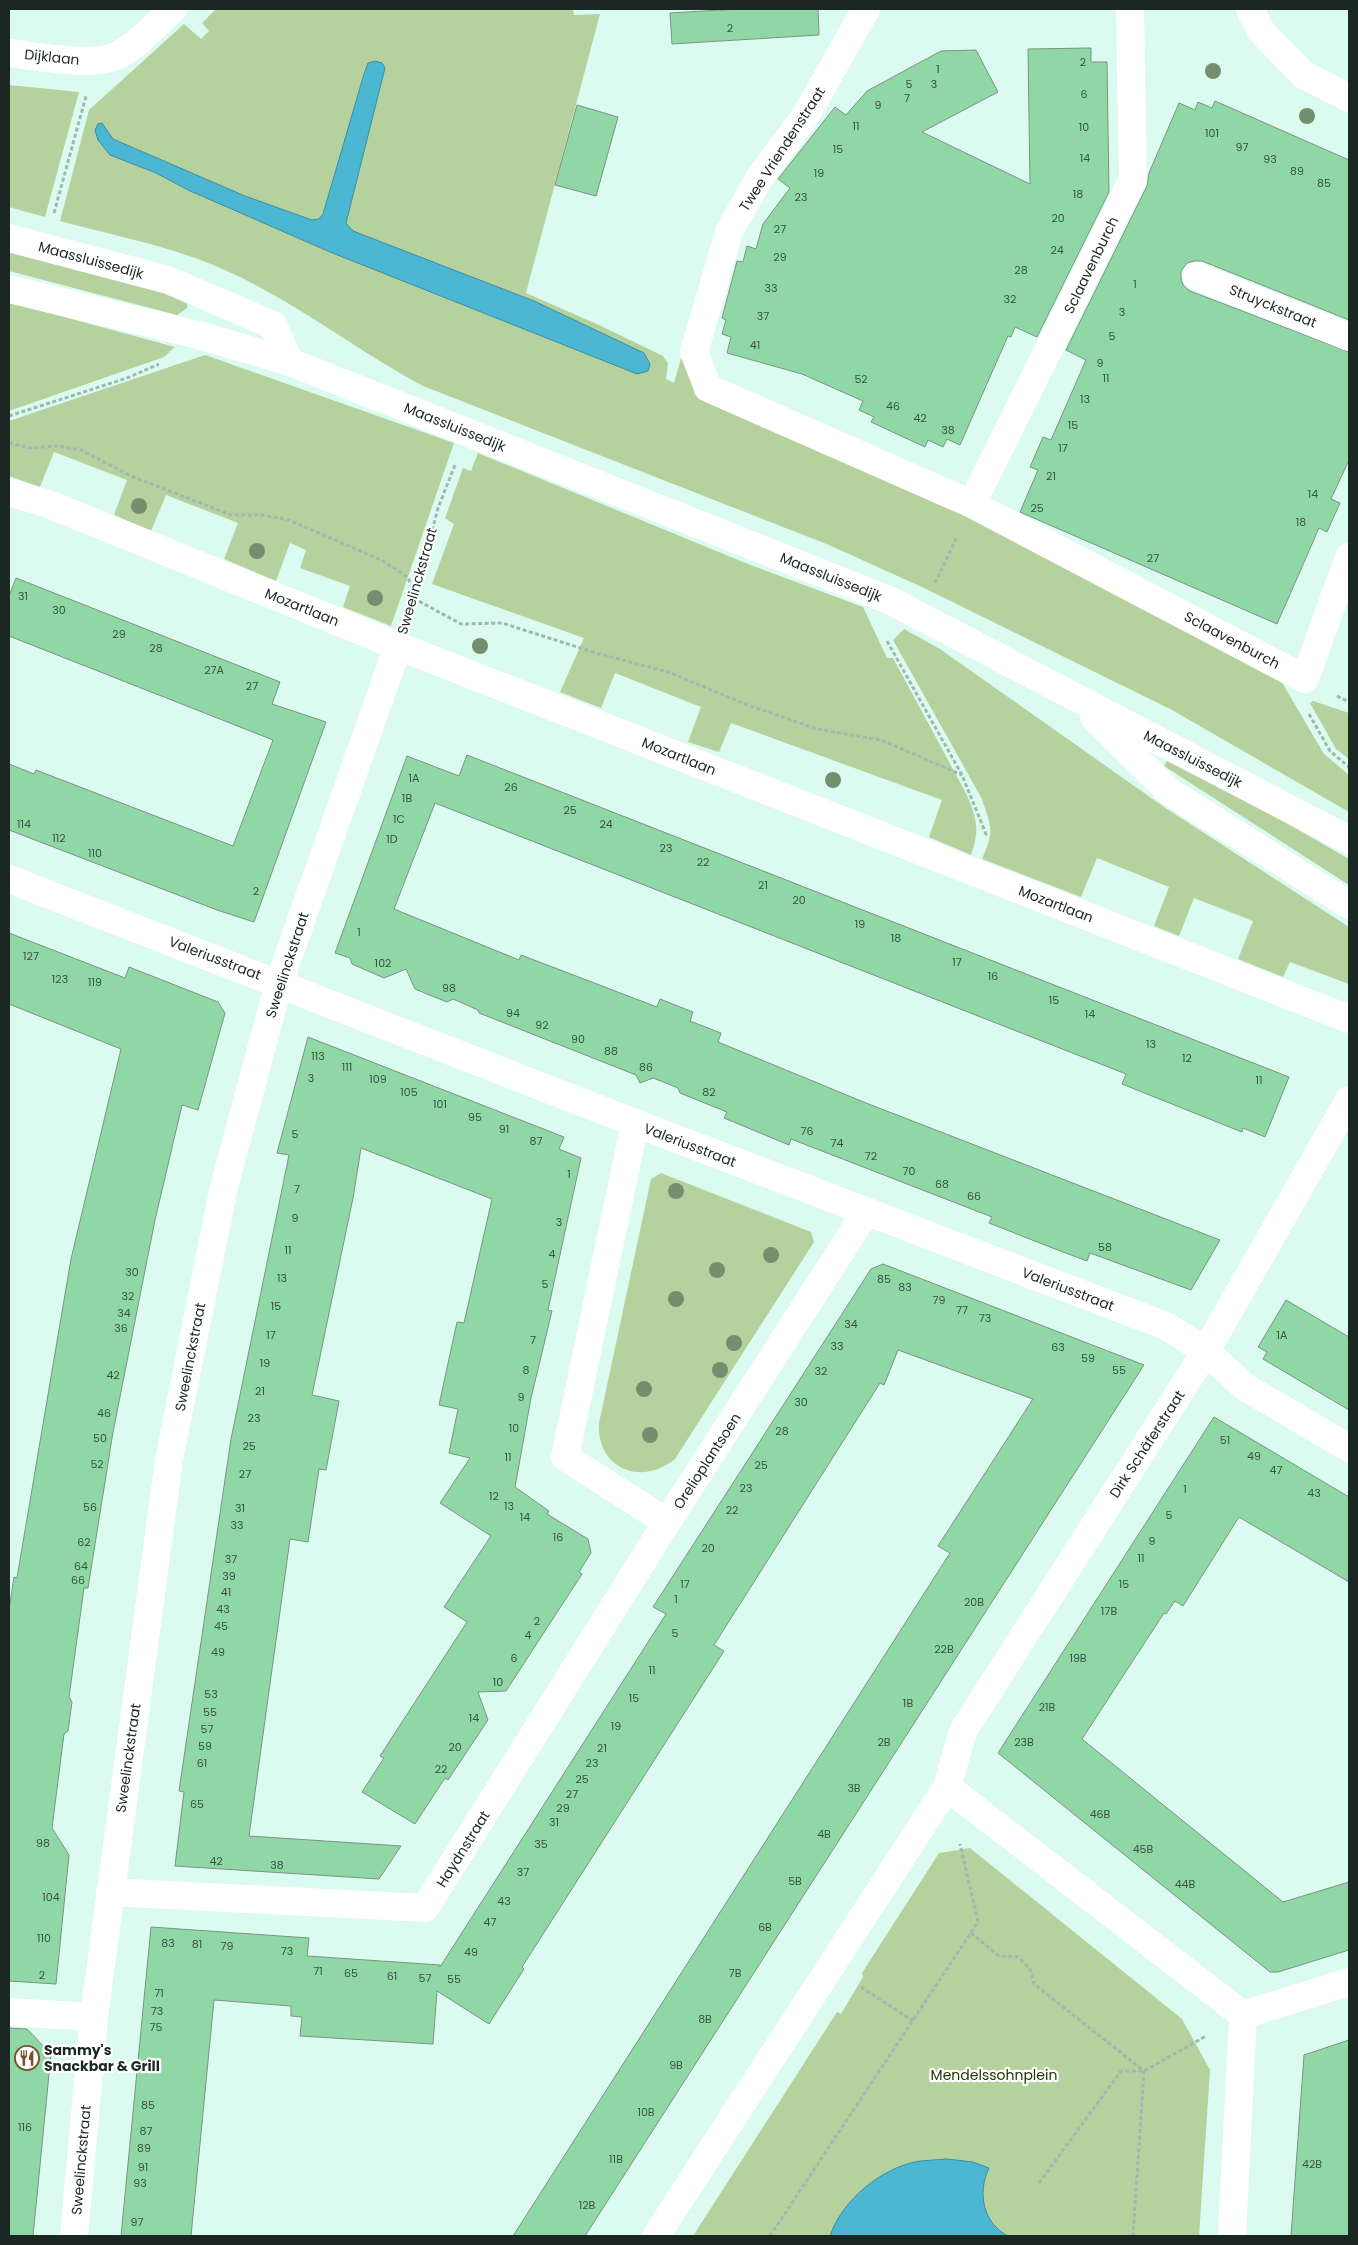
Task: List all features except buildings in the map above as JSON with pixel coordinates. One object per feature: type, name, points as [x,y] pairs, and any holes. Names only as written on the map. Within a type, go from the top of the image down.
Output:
[{"type":"street","points":[[96,62],[116,56],[131,46],[173,9]]},
{"type":"street","name":"Twee Vriendenstraat","points":[[694,352],[729,232],[760,177],[806,115],[866,9]]},
{"type":"street","name":"Sclaavenburch","points":[[972,504],[1133,179],[1130,9]]},
{"type":"street","points":[[1250,9],[1261,31],[1304,75],[1349,98]]},
{"type":"street","name":"Dijklaan","points":[[9,53],[96,62]]},
{"type":"street","name":"Maassluissedijk","points":[[9,238],[168,280],[273,325],[290,362]]},
{"type":"street","name":"Struyckstraat","points":[[1196,276],[1349,337]]},
{"type":"street","name":"Maassluissedijk","points":[[9,289],[202,336],[290,362],[890,600],[1349,840]]},
{"type":"street","name":"Sclaavenburch","points":[[694,352],[708,388],[972,504],[1305,679]]},
{"type":"street","name":"Mozartlaan","points":[[9,492],[51,505],[398,646],[1349,1019]]},
{"type":"street","points":[[1305,679],[1349,557]]},
{"type":"street","name":"Sweelinckstraat","points":[[74,2236],[94,2017],[169,1460],[224,1187],[279,983],[398,646]]},
{"type":"street","points":[[1073,697],[1170,792],[1349,905]]},
{"type":"street","name":"Valeriusstraat","points":[[9,879],[279,983],[635,1124],[1166,1326],[1206,1351],[1245,1387],[1349,1448]]},
{"type":"street","name":"Dirk Schäferstraat","points":[[947,1787],[963,1731],[1206,1351],[1349,1100]]},
{"type":"street","name":"Orelioplantsoen","points":[[635,1124],[565,1457],[668,1522],[866,1212]]},
{"type":"street","name":"Haydnstraat","points":[[110,1892],[425,1908],[668,1522]]},
{"type":"street","points":[[656,2236],[947,1787],[1243,2015]]},
{"type":"street","points":[[1243,2015],[1349,1982]]},
{"type":"street","points":[[9,2012],[94,2017]]},
{"type":"street","points":[[1232,2236],[1243,2015]]},
{"type":"path","points":[[53,216],[96,62]]},
{"type":"path","points":[[9,416],[154,367],[202,336]]},
{"type":"path","name":"Sweelinckstraat","points":[[398,646],[415,599],[438,508],[468,433]]},
{"type":"path","points":[[9,443],[30,448],[58,446],[81,450],[131,476],[231,515],[262,516],[289,520],[381,560],[408,577],[415,599],[461,624],[502,623],[596,653],[668,672],[745,704],[817,729],[881,740],[962,775]]},
{"type":"path","points":[[921,615],[972,504]]},
{"type":"path","points":[[890,600],[887,643],[962,775],[986,834],[973,872]]},
{"type":"path","points":[[1305,679],[1298,693],[1330,751],[1349,767]]},
{"type":"path","points":[[770,2236],[978,1922],[947,1787]]},
{"type":"path","points":[[971,1933],[1000,1956],[1018,1957],[1030,1969],[1034,1984],[1144,2071]]},
{"type":"path","points":[[828,1970],[852,1981],[913,2020]]},
{"type":"path","points":[[1039,2183],[1121,2071],[1144,2071],[1243,2015]]},
{"type":"path","points":[[1133,2236],[1144,2071]]},
{"type":"green space","points":[[216,9],[573,9],[574,15],[600,14],[526,293],[663,356],[668,363],[666,379],[674,383],[684,348],[699,380],[694,394],[958,510],[1274,669],[1324,754],[1349,775],[1349,812],[1172,710],[924,588],[829,545],[423,386],[277,297],[227,271],[187,255],[60,221],[89,110],[184,24],[201,39],[209,31],[202,23]],"holes":[[[382,63],[385,68],[346,222],[353,231],[534,301],[637,374],[330,252],[188,190],[156,173],[110,155],[102,124],[113,139],[245,196],[312,220],[319,219],[323,214],[364,74]]]},
{"type":"green space","points":[[9,85],[79,92],[45,217],[9,207]]},
{"type":"green space","points":[[9,246],[188,298],[187,308],[177,315],[9,271]]},
{"type":"green space","points":[[9,302],[175,347],[164,357],[9,411]]},
{"type":"green space","points":[[205,355],[454,443],[391,626],[343,607],[350,586],[300,568],[306,550],[290,543],[276,581],[224,559],[238,523],[166,495],[151,531],[114,515],[127,480],[54,452],[40,487],[9,476],[9,421]]},
{"type":"green space","points":[[478,453],[743,562],[863,607],[887,658],[893,658],[967,795],[976,825],[976,838],[971,855],[929,837],[942,800],[731,723],[719,752],[688,742],[701,707],[615,673],[601,708],[560,692],[584,638],[432,584],[454,524],[445,518],[463,468],[471,471]]},
{"type":"green space","points":[[904,629],[940,649],[1164,807],[1349,927],[1349,984],[1290,962],[1283,977],[1238,959],[1253,921],[1194,898],[1179,936],[1154,926],[1169,887],[1097,858],[1081,897],[982,859],[990,835],[988,816],[982,799],[893,640]]},
{"type":"green space","points":[[1313,701],[1349,713],[1349,759],[1336,749],[1310,703]]},
{"type":"green space","points":[[1170,756],[1349,859],[1349,885],[1164,766]]},
{"type":"green space","points":[[661,1173],[811,1232],[814,1242],[675,1459],[662,1467],[648,1472],[635,1472],[613,1462],[605,1452],[600,1439],[599,1423],[651,1179]]},
{"type":"green space","name":"Mendelssohnplein","points":[[970,1848],[1182,2019],[1210,2070],[1199,2236],[693,2236],[837,2012],[841,2014],[863,1977],[862,1973],[939,1853]]},
{"type":"water","points":[[375,61],[382,63],[385,68],[346,223],[353,231],[534,301],[644,353],[650,364],[648,371],[637,374],[330,252],[188,190],[156,173],[110,155],[98,140],[95,130],[98,124],[102,123],[113,139],[245,196],[312,220],[319,219],[323,214],[364,74],[368,63]]},
{"type":"water","points":[[947,2159],[973,2162],[989,2168],[983,2187],[985,2206],[993,2223],[1008,2236],[830,2236],[844,2210],[865,2187],[878,2178],[906,2164]]},
{"type":"place","name":"Sammy's Snackbar & Grill","points":[[27,2058]]}]
